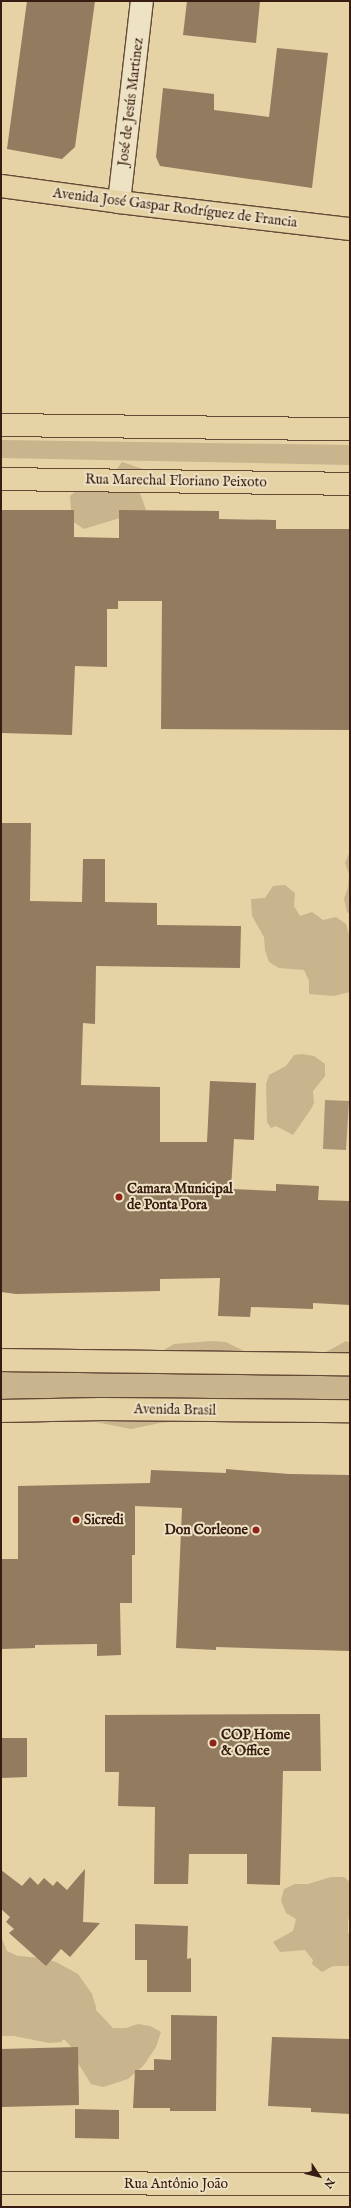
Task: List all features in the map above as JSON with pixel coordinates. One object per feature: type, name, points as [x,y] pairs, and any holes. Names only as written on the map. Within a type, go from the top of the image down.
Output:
[{"type":"main road","name":"Avenida José Gaspar Rodríguez de Francia","points":[[1,186],[119,202],[350,229]]},
{"type":"main road","points":[[1,425],[350,429]]},
{"type":"main road","name":"Rua Marechal Floriano Peixoto","points":[[1,479],[350,484]]},
{"type":"main road","points":[[1,1360],[350,1364]]},
{"type":"main road","name":"Avenida Brasil","points":[[1,1411],[108,1409],[350,1412]]},
{"type":"main road","name":"Rua Antônio João","points":[[1,2183],[350,2184]]},
{"type":"street","name":"José de Jesús Martinez","points":[[119,202],[142,1]]},
{"type":"shaded area","points":[[1,440],[350,445],[350,465],[1,458]]},
{"type":"shaded area","points":[[122,462],[143,469],[147,481],[140,493],[146,510],[84,529],[72,521],[70,496],[87,481],[109,480]]},
{"type":"shaded area","points":[[350,851],[350,914],[347,912],[344,899],[348,887],[349,874],[345,863]]},
{"type":"shaded area","points":[[285,885],[295,893],[294,906],[300,916],[312,912],[323,920],[336,917],[346,924],[350,938],[350,992],[334,996],[309,994],[309,981],[304,970],[279,968],[269,962],[265,950],[264,937],[252,916],[251,899],[265,898],[273,886]]},
{"type":"shaded area","points":[[302,1054],[314,1056],[325,1064],[325,1076],[313,1091],[314,1103],[311,1109],[293,1135],[276,1126],[271,1128],[267,1122],[266,1084],[269,1075],[286,1066],[294,1055]]},
{"type":"shaded area","points":[[325,1100],[349,1101],[346,1150],[323,1149]]},
{"type":"shaded area","points":[[212,1341],[226,1342],[248,1353],[255,1371],[266,1376],[287,1361],[313,1359],[346,1341],[350,1343],[350,1408],[224,1416],[160,1423],[131,1429],[81,1419],[62,1422],[1,1419],[1,1352],[162,1351],[174,1344]]},
{"type":"shaded area","points":[[331,1877],[344,1877],[350,1882],[350,1917],[348,1920],[348,1933],[350,1933],[350,1966],[333,1966],[322,1972],[312,1964],[313,1960],[305,1950],[280,1952],[273,1942],[293,1931],[296,1919],[286,1913],[281,1901],[284,1889],[295,1884],[308,1884]]},
{"type":"shaded area","points":[[1,1936],[7,1951],[18,1956],[44,1958],[56,1962],[78,1974],[92,1994],[96,2010],[113,2028],[126,2028],[138,2024],[150,2026],[161,2032],[156,2047],[144,2065],[128,2079],[103,2087],[91,2084],[78,2063],[75,2051],[64,2039],[61,2042],[49,2043],[14,2036],[1,2036]]},
{"type":"building","points":[[27,1],[95,1],[75,147],[62,159],[7,149]]},
{"type":"building","points":[[187,1],[260,1],[256,43],[183,35]]},
{"type":"building","points":[[277,48],[328,53],[312,188],[160,166],[156,157],[163,88],[214,94],[214,110],[269,117]]},
{"type":"building","points":[[1,510],[74,510],[74,537],[119,538],[119,510],[219,511],[219,519],[276,520],[276,529],[350,529],[350,730],[161,729],[162,601],[118,601],[118,609],[107,609],[107,667],[75,666],[72,735],[1,733]]},
{"type":"building","points":[[1,823],[31,823],[30,901],[82,902],[83,859],[105,859],[105,902],[157,903],[157,925],[241,926],[240,968],[96,966],[95,1024],[83,1023],[81,1085],[160,1087],[160,1142],[207,1142],[210,1081],[256,1083],[254,1140],[234,1139],[231,1189],[276,1191],[276,1184],[319,1186],[318,1200],[350,1201],[350,1305],[313,1303],[313,1309],[251,1307],[250,1317],[218,1316],[220,1278],[160,1279],[160,1291],[16,1294],[1,1292]]},
{"type":"building","points":[[226,1469],[289,1474],[350,1475],[350,1651],[216,1647],[216,1650],[176,1648],[182,1508],[135,1506],[135,1555],[132,1555],[132,1603],[120,1603],[121,1655],[97,1656],[97,1644],[35,1645],[35,1648],[1,1649],[1,1559],[18,1559],[18,1486],[150,1483],[151,1470],[226,1473]]},
{"type":"building","points":[[320,1714],[321,1771],[283,1771],[280,1885],[247,1884],[247,1854],[189,1854],[188,1884],[154,1884],[155,1807],[118,1806],[119,1772],[105,1772],[105,1715]]},
{"type":"building","points":[[1,1738],[27,1738],[27,1777],[1,1778]]},
{"type":"building","points":[[85,1869],[83,1922],[100,1923],[70,1957],[61,1949],[46,1966],[9,1933],[14,1929],[6,1922],[10,1917],[1,1909],[1,1870],[22,1886],[30,1877],[38,1885],[44,1878],[53,1886],[57,1881],[67,1890]]},
{"type":"building","points":[[135,1924],[188,1926],[187,1959],[191,1958],[191,1992],[147,1992],[147,1960],[135,1960]]},
{"type":"building","points":[[171,2015],[217,2016],[216,2111],[170,2111],[170,2108],[133,2108],[135,2070],[154,2070],[154,2059],[171,2060]]},
{"type":"building","points":[[272,2037],[350,2039],[350,2114],[311,2112],[311,2108],[268,2106]]},
{"type":"building","points":[[78,2047],[79,2105],[1,2107],[1,2049]]},
{"type":"building","points":[[75,2109],[119,2110],[119,2139],[75,2138]]},
{"type":"place","name":"Camara Municipal de Ponta Pora","points":[[119,1197]]},
{"type":"place","name":"Sicredi","points":[[76,1520]]},
{"type":"place","name":"Don Corleone","points":[[256,1530]]},
{"type":"place","name":"COP Home & Office","points":[[213,1743]]}]
